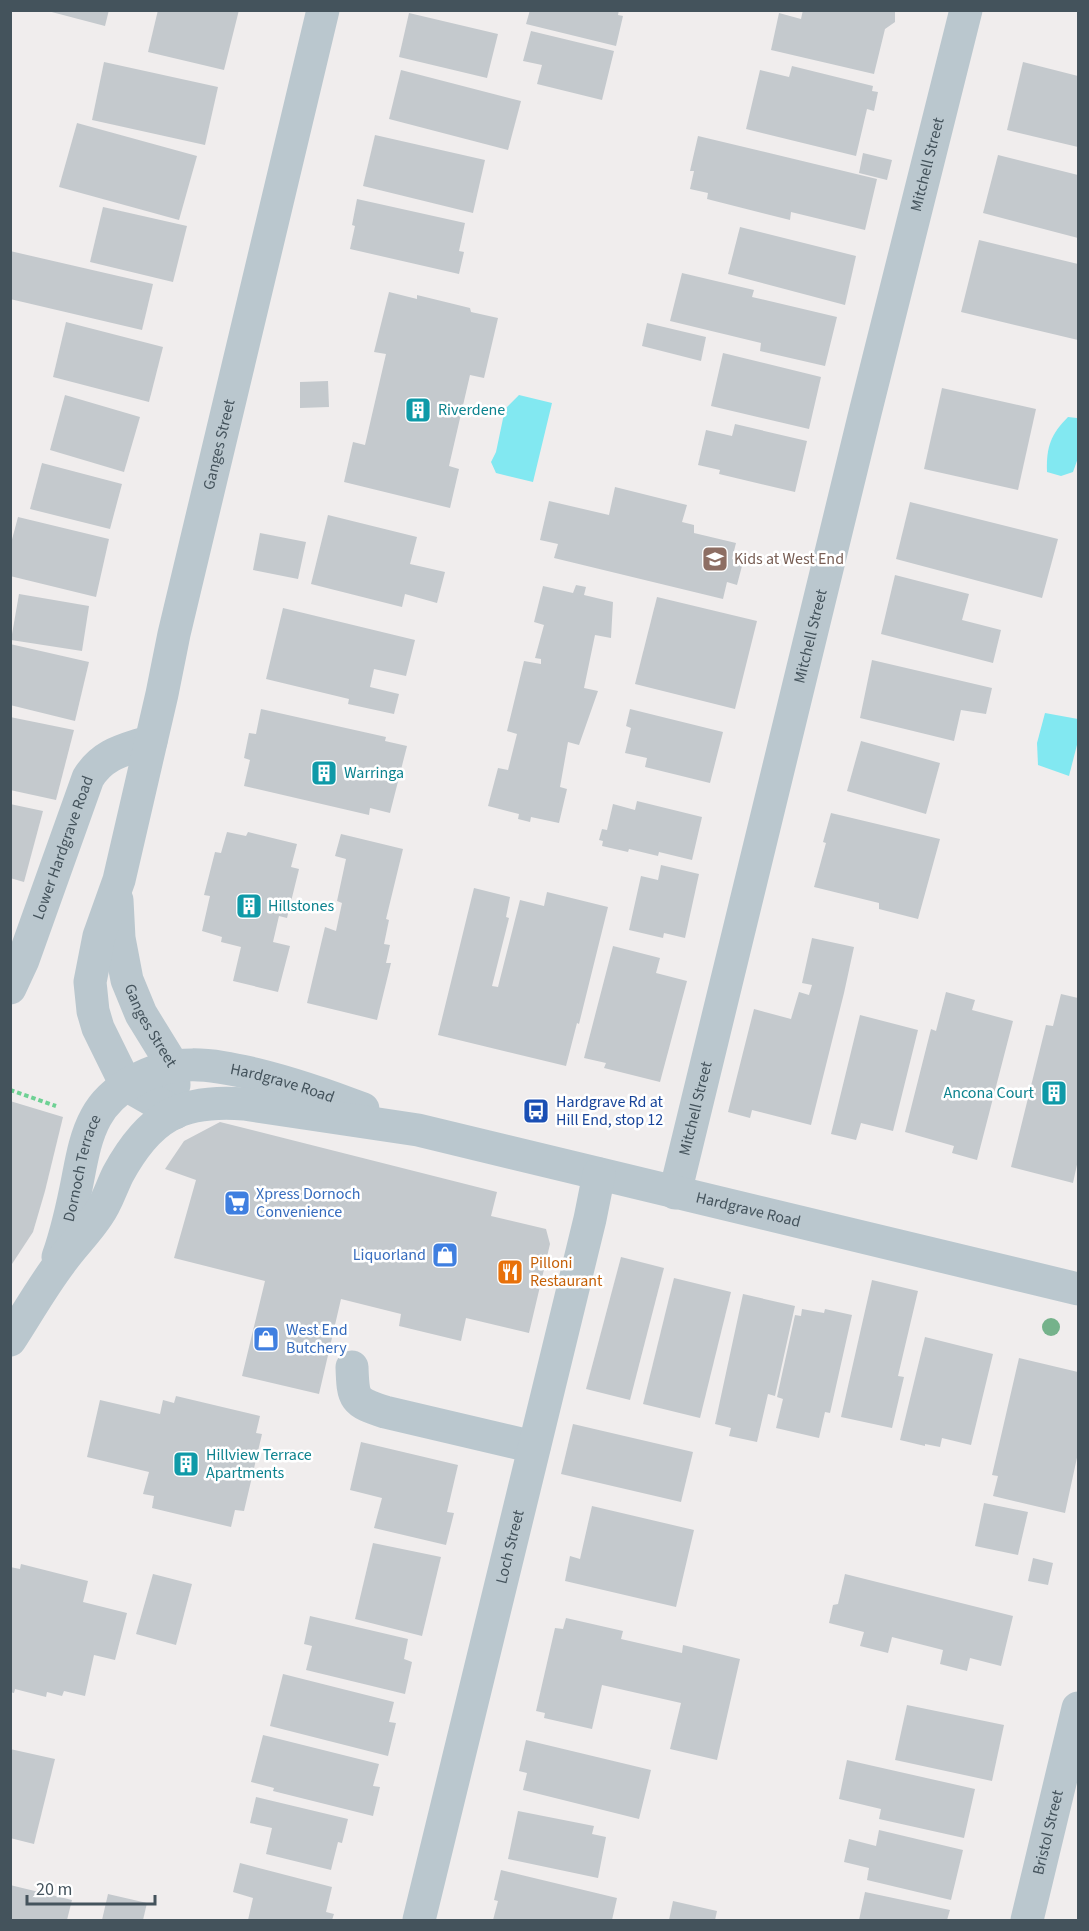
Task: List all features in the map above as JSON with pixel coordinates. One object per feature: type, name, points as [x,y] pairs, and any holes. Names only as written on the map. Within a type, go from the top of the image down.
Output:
[{"type":"street","name":"Ganges Street","points":[[175,1113],[148,1075],[98,1028],[93,1011],[91,989],[95,950],[119,880],[176,623],[323,10]]},
{"type":"street","name":"Mitchell Street","points":[[675,1193],[859,436],[966,10]]},
{"type":"street","name":"Lower Hardgrave Road","points":[[10,988],[23,960],[88,778],[96,766],[108,756],[151,741]]},
{"type":"street","name":"Ganges Street","points":[[119,880],[118,926],[128,980],[141,1014],[148,1075]]},
{"type":"street","name":"Hardgrave Road","points":[[148,1075],[190,1064],[211,1065],[286,1082],[418,1130]]},
{"type":"street","points":[[148,1075],[175,1113]]},
{"type":"street","name":"Dornoch Terrace","points":[[46,1283],[66,1233],[83,1154],[92,1126],[105,1104],[148,1075]]},
{"type":"street","name":"Hardgrave Road","points":[[175,1113],[207,1103],[244,1104],[418,1130],[1078,1289]]},
{"type":"street","name":"Dornoch Terrace","points":[[10,1340],[46,1283],[102,1210],[117,1177],[138,1142],[157,1122],[175,1113]]},
{"type":"street","name":"Loch Street","points":[[419,1920],[590,1219],[599,1174]]},
{"type":"street","points":[[352,1367],[353,1390],[363,1405],[534,1447]]},
{"type":"street","name":"Bristol Street","points":[[1027,1920],[1078,1708]]},
{"type":"path","points":[[10,1090],[56,1106]]},
{"type":"water","points":[[519,395],[552,403],[533,482],[496,473],[491,462],[496,452],[505,409]]},
{"type":"water","points":[[1068,417],[1077,418],[1078,421],[1078,458],[1073,472],[1061,476],[1047,472],[1047,455],[1057,429]]},
{"type":"water","points":[[1045,713],[1078,719],[1078,741],[1069,776],[1038,765],[1037,743]]},
{"type":"building","points":[[44,10],[109,10],[105,26]]},
{"type":"building","points":[[158,10],[239,10],[224,70],[148,52]]},
{"type":"building","points":[[530,10],[619,10],[618,15],[623,16],[616,46],[526,24]]},
{"type":"building","points":[[803,10],[895,10],[895,22],[885,29],[874,74],[771,50],[779,13],[801,19]]},
{"type":"building","points":[[409,13],[498,34],[487,78],[399,57]]},
{"type":"building","points":[[531,31],[614,51],[602,100],[537,84],[542,65],[523,61]]},
{"type":"building","points":[[104,62],[218,87],[205,145],[92,120]]},
{"type":"building","points":[[1023,62],[1078,76],[1078,147],[1007,130]]},
{"type":"building","points":[[792,66],[873,86],[872,91],[878,92],[874,111],[867,109],[856,156],[746,129],[760,70],[789,77]]},
{"type":"building","points":[[401,70],[521,101],[508,150],[389,119]]},
{"type":"building","points":[[77,123],[197,156],[179,220],[59,187]]},
{"type":"building","points":[[375,135],[485,160],[473,213],[363,186]]},
{"type":"building","points":[[698,136],[877,179],[865,230],[791,212],[790,220],[707,199],[708,193],[690,189],[694,171],[690,171]]},
{"type":"building","points":[[863,153],[892,160],[887,180],[859,173]]},
{"type":"building","points":[[998,155],[1078,175],[1078,238],[983,213]]},
{"type":"building","points":[[357,199],[465,223],[459,251],[464,252],[459,274],[350,249]]},
{"type":"building","points":[[103,207],[187,226],[173,282],[90,262]]},
{"type":"building","points":[[740,227],[856,256],[845,305],[728,274]]},
{"type":"building","points":[[979,240],[1078,264],[1078,340],[961,312]]},
{"type":"building","points":[[10,251],[153,284],[142,330],[10,299]]},
{"type":"building","points":[[682,273],[754,290],[752,297],[837,317],[825,366],[760,351],[761,343],[670,321]]},
{"type":"building","name":"Riverdene","points":[[389,292],[417,299],[417,295],[470,308],[471,312],[498,318],[484,378],[470,375],[449,466],[459,469],[450,508],[344,482],[353,442],[365,445],[386,354],[374,352]]},
{"type":"building","points":[[66,322],[163,347],[149,402],[53,377]]},
{"type":"building","points":[[647,323],[706,337],[701,361],[642,346]]},
{"type":"building","points":[[723,353],[821,377],[809,429],[711,406]]},
{"type":"building","points":[[328,381],[329,407],[300,408],[300,382]]},
{"type":"building","points":[[942,388],[1036,409],[1018,490],[924,469]]},
{"type":"building","points":[[65,395],[140,417],[124,472],[50,450]]},
{"type":"building","points":[[735,424],[807,441],[795,492],[719,474],[720,470],[698,465],[706,430],[732,436]]},
{"type":"building","points":[[42,463],[122,484],[110,529],[30,509]]},
{"type":"building","points":[[615,487],[687,505],[682,522],[694,525],[694,533],[736,543],[732,559],[743,562],[737,585],[727,582],[723,599],[554,558],[558,544],[540,540],[549,501],[609,515]]},
{"type":"building","points":[[910,502],[1058,539],[1042,598],[896,559]]},
{"type":"building","points":[[328,515],[417,537],[410,564],[445,572],[437,603],[405,594],[402,607],[311,584]]},
{"type":"building","points":[[18,517],[109,539],[96,597],[10,576],[10,547]]},
{"type":"building","points":[[260,533],[306,542],[298,579],[253,570]]},
{"type":"building","points":[[895,575],[969,594],[962,620],[1001,630],[993,663],[881,634]]},
{"type":"building","points":[[576,585],[586,587],[584,595],[613,602],[611,638],[595,635],[584,688],[598,691],[579,745],[568,742],[560,787],[567,789],[559,823],[531,817],[530,822],[518,819],[519,814],[488,806],[498,768],[508,770],[517,734],[507,731],[524,661],[541,664],[541,659],[535,658],[544,625],[534,622],[543,586],[573,593]]},
{"type":"building","points":[[19,594],[89,606],[82,651],[11,640]]},
{"type":"building","points":[[657,597],[757,621],[735,709],[635,684]]},
{"type":"building","points":[[283,608],[415,640],[406,676],[374,669],[370,687],[399,694],[394,714],[348,704],[349,699],[266,679]]},
{"type":"building","points":[[10,644],[89,662],[75,721],[10,705]]},
{"type":"building","points":[[872,660],[992,688],[986,714],[961,710],[954,741],[860,718]]},
{"type":"building","name":"Warringa","points":[[261,709],[386,737],[385,741],[407,746],[390,813],[370,808],[369,815],[244,786],[250,760],[244,758],[249,733],[256,734]]},
{"type":"building","points":[[630,709],[723,732],[710,783],[645,767],[647,758],[625,753],[631,728],[626,726]]},
{"type":"building","points":[[10,717],[74,730],[56,800],[10,790]]},
{"type":"building","points":[[861,741],[940,763],[926,814],[847,791]]},
{"type":"building","points":[[637,801],[702,817],[692,860],[659,852],[658,856],[602,846],[603,841],[599,840],[602,829],[607,830],[613,804],[635,810]]},
{"type":"building","points":[[10,804],[43,811],[24,882],[10,878]]},
{"type":"building","points":[[831,813],[940,839],[918,919],[879,909],[879,903],[814,887],[826,843],[823,842]]},
{"type":"building","name":"Hillstones","points":[[227,832],[246,836],[248,832],[297,844],[291,867],[299,869],[287,918],[279,916],[273,942],[290,946],[278,992],[233,981],[241,947],[221,942],[222,937],[202,931],[210,896],[204,895],[215,852],[221,853]]},
{"type":"building","points":[[341,834],[403,849],[386,919],[389,920],[384,944],[390,945],[386,963],[391,963],[377,1020],[307,1003],[325,927],[336,931],[342,903],[337,901],[346,859],[335,856]]},
{"type":"building","points":[[661,865],[699,874],[685,938],[664,933],[663,938],[629,930],[641,876],[658,880]]},
{"type":"building","points":[[474,888],[510,897],[506,917],[509,918],[492,986],[498,987],[520,900],[544,906],[547,892],[608,907],[579,1024],[577,1023],[566,1066],[438,1035]]},
{"type":"building","points":[[812,938],[854,947],[811,1125],[752,1110],[750,1118],[728,1112],[754,1009],[791,1019],[799,992],[809,995],[812,985],[802,983]]},
{"type":"building","points":[[613,946],[660,958],[656,973],[687,981],[660,1082],[604,1068],[606,1063],[584,1058]]},
{"type":"building","points":[[946,992],[975,1000],[972,1010],[1013,1021],[977,1160],[952,1153],[954,1146],[905,1132],[931,1029],[936,1031]]},
{"type":"building","name":"Ancona Court","points":[[1061,994],[1078,998],[1078,1160],[1073,1183],[1011,1167],[1046,1025],[1053,1026]]},
{"type":"building","points":[[860,1015],[918,1030],[893,1131],[861,1123],[856,1140],[831,1134]]},
{"type":"building","points":[[10,1101],[63,1117],[33,1232],[10,1267]]},
{"type":"building","points":[[220,1122],[497,1192],[491,1216],[546,1229],[550,1244],[529,1333],[466,1318],[461,1341],[399,1326],[401,1314],[341,1299],[319,1394],[242,1376],[265,1281],[174,1258],[196,1180],[165,1169],[184,1141]]},
{"type":"building","points":[[621,1257],[664,1268],[630,1400],[586,1389]]},
{"type":"building","points":[[674,1278],[731,1292],[700,1418],[643,1404]]},
{"type":"building","points":[[872,1280],[918,1291],[898,1376],[904,1377],[892,1428],[841,1417]]},
{"type":"building","points":[[743,1294],[795,1306],[775,1396],[768,1394],[757,1442],[729,1436],[731,1428],[715,1424]]},
{"type":"building","points":[[802,1309],[824,1313],[825,1309],[852,1315],[830,1413],[825,1412],[819,1438],[776,1428],[783,1399],[777,1397],[795,1315],[801,1316]]},
{"type":"building","points":[[925,1337],[993,1354],[971,1445],[942,1438],[940,1447],[900,1440]]},
{"type":"building","points":[[1019,1358],[1078,1372],[1078,1453],[1065,1513],[993,1496],[998,1476],[992,1475]]},
{"type":"building","name":"Hillview Terrace Apartments","points":[[176,1396],[260,1416],[256,1433],[262,1434],[244,1511],[235,1510],[231,1527],[152,1508],[154,1496],[143,1494],[149,1472],[87,1457],[100,1400],[160,1414],[163,1400],[174,1403]]},
{"type":"building","points":[[573,1424],[693,1452],[681,1502],[561,1474]]},
{"type":"building","points":[[361,1442],[458,1465],[447,1512],[454,1513],[446,1545],[374,1528],[382,1498],[350,1490]]},
{"type":"building","points":[[984,1503],[1028,1512],[1018,1555],[975,1546]]},
{"type":"building","points":[[592,1506],[694,1530],[676,1607],[565,1581],[570,1556],[580,1559]]},
{"type":"building","points":[[373,1543],[441,1557],[422,1636],[355,1619]]},
{"type":"building","points":[[1033,1558],[1053,1563],[1048,1585],[1028,1581]]},
{"type":"building","points":[[21,1564],[88,1581],[83,1602],[127,1613],[115,1660],[94,1655],[85,1696],[64,1691],[62,1696],[47,1692],[46,1697],[15,1689],[14,1693],[10,1692],[10,1567],[20,1569]]},
{"type":"building","points":[[153,1574],[192,1584],[176,1645],[136,1634]]},
{"type":"building","points":[[845,1574],[1013,1616],[1001,1666],[970,1658],[967,1671],[940,1664],[943,1650],[892,1637],[888,1653],[860,1646],[864,1632],[829,1623],[833,1605],[838,1604]]},
{"type":"building","points":[[310,1616],[408,1639],[404,1659],[412,1662],[405,1694],[306,1670],[312,1646],[304,1644]]},
{"type":"building","points":[[566,1618],[623,1631],[621,1639],[682,1653],[683,1645],[740,1659],[717,1760],[670,1749],[681,1703],[602,1685],[592,1729],[544,1718],[545,1713],[536,1711],[555,1628],[563,1629]]},
{"type":"building","points":[[283,1674],[394,1702],[389,1722],[396,1723],[388,1756],[270,1726]]},
{"type":"building","points":[[907,1705],[1004,1725],[992,1781],[895,1760]]},
{"type":"building","points":[[263,1735],[379,1764],[373,1786],[380,1787],[373,1816],[273,1791],[274,1788],[251,1782]]},
{"type":"building","points":[[526,1740],[651,1770],[639,1819],[523,1790],[527,1773],[519,1771]]},
{"type":"building","points":[[10,1749],[55,1759],[34,1844],[10,1838]]},
{"type":"building","points":[[847,1760],[975,1789],[964,1838],[879,1819],[881,1809],[839,1799]]},
{"type":"building","points":[[256,1797],[348,1819],[342,1843],[338,1842],[331,1870],[266,1854],[272,1828],[250,1823]]},
{"type":"building","points":[[518,1811],[594,1826],[592,1834],[606,1837],[598,1878],[508,1859]]},
{"type":"building","points":[[879,1830],[963,1850],[951,1900],[867,1880],[869,1868],[844,1862],[849,1839],[876,1846]]},
{"type":"building","points":[[240,1863],[332,1887],[326,1912],[334,1914],[332,1920],[248,1920],[253,1898],[233,1892]]},
{"type":"building","points":[[501,1870],[617,1898],[612,1920],[493,1920],[498,1901],[494,1900]]},
{"type":"building","points":[[10,1885],[72,1900],[67,1920],[10,1920]]},
{"type":"building","points":[[865,1892],[950,1910],[947,1920],[859,1920]]},
{"type":"building","points":[[108,1894],[147,1903],[143,1920],[102,1920]]},
{"type":"building","points":[[673,1901],[717,1911],[715,1920],[669,1920]]},
{"type":"place","name":"Riverdene","points":[[418,410]]},
{"type":"place","name":"Kids at West End","points":[[715,559]]},
{"type":"place","name":"Warringa","points":[[324,773]]},
{"type":"place","name":"Hillstones","points":[[249,906]]},
{"type":"place","name":"Ancona Court","points":[[1054,1093]]},
{"type":"place","name":"Hardgrave Rd at Hill End, stop 12","points":[[536,1111]]},
{"type":"place","name":"Xpress Dornoch Convenience","points":[[237,1203]]},
{"type":"place","name":"Liquorland","points":[[445,1255]]},
{"type":"place","name":"Pilloni Restaurant","points":[[510,1272]]},
{"type":"place","name":"West End Butchery","points":[[266,1339]]},
{"type":"place","name":"Hillview Terrace Apartments","points":[[186,1464]]}]
